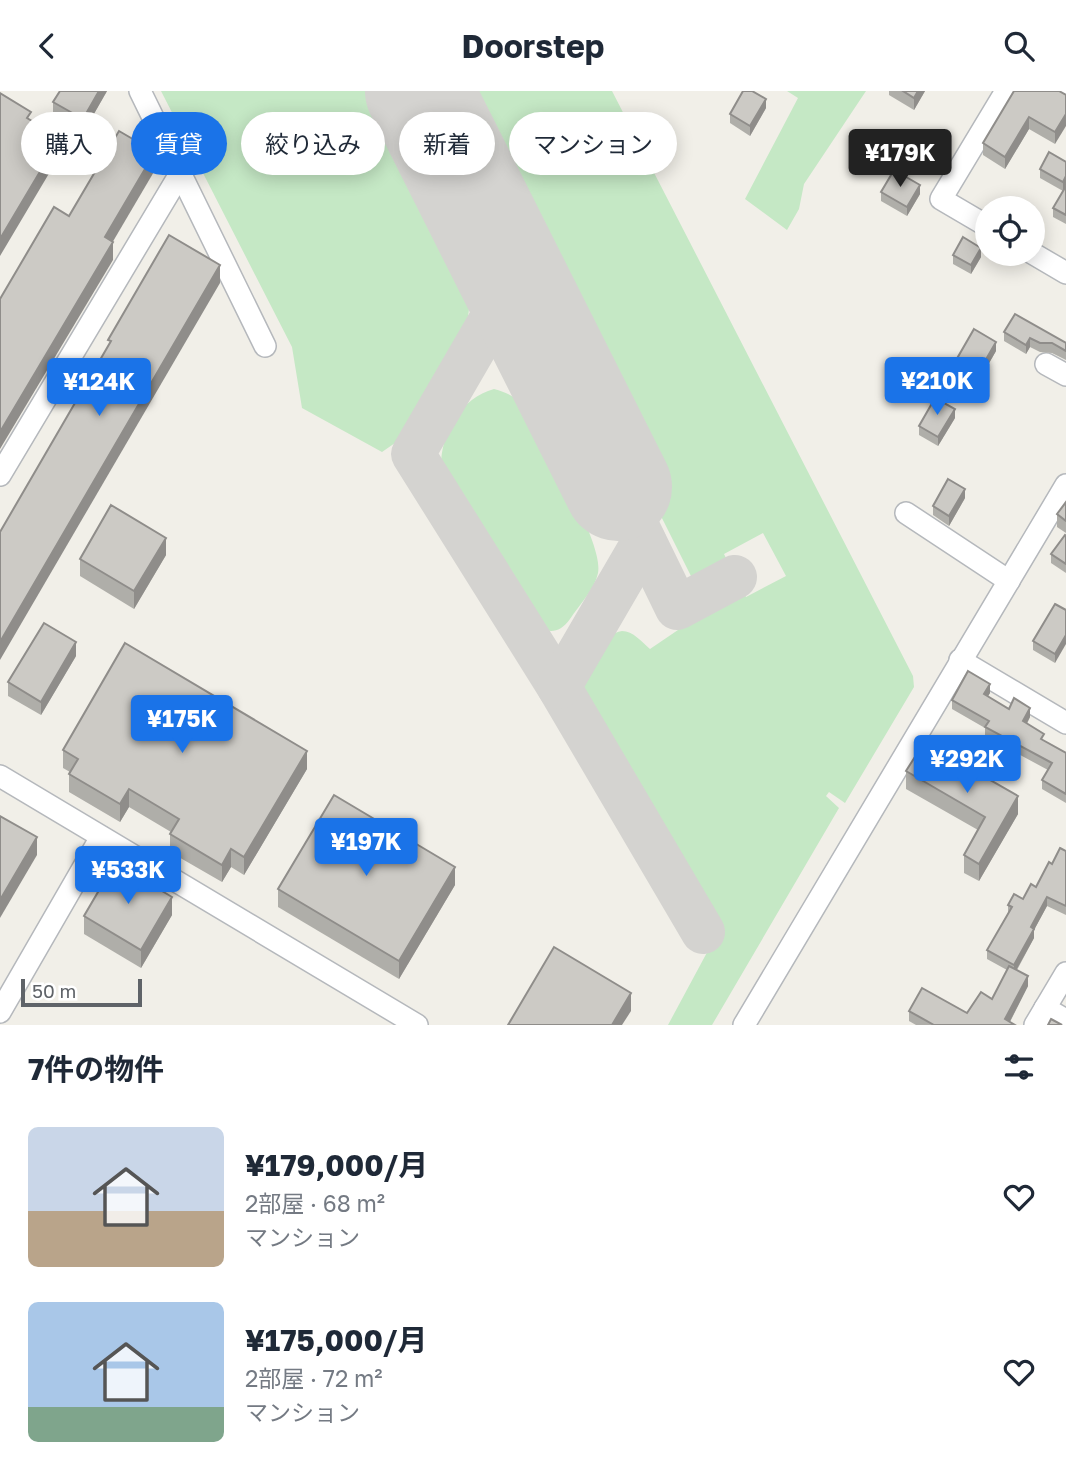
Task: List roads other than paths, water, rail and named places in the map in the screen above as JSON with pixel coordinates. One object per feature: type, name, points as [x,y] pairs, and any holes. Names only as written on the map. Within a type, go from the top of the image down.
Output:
[{"type":"street","points":[[140,91],[150,112]]},
{"type":"street","points":[[975,219],[941,199],[1006,91]]},
{"type":"street","points":[[0,475],[179,175]]},
{"type":"street","points":[[180,175],[264,345]]},
{"type":"street","points":[[1045,261],[1066,273]]},
{"type":"street","points":[[1046,363],[1066,375]]},
{"type":"street","points":[[744,1025],[1066,485]]},
{"type":"street","points":[[906,513],[1009,581]]},
{"type":"street","points":[[960,660],[1066,723]]},
{"type":"street","points":[[0,776],[417,1025]]},
{"type":"street","points":[[0,1012],[101,837]]},
{"type":"street","points":[[1066,973],[1040,1016],[1066,1020]]}]
